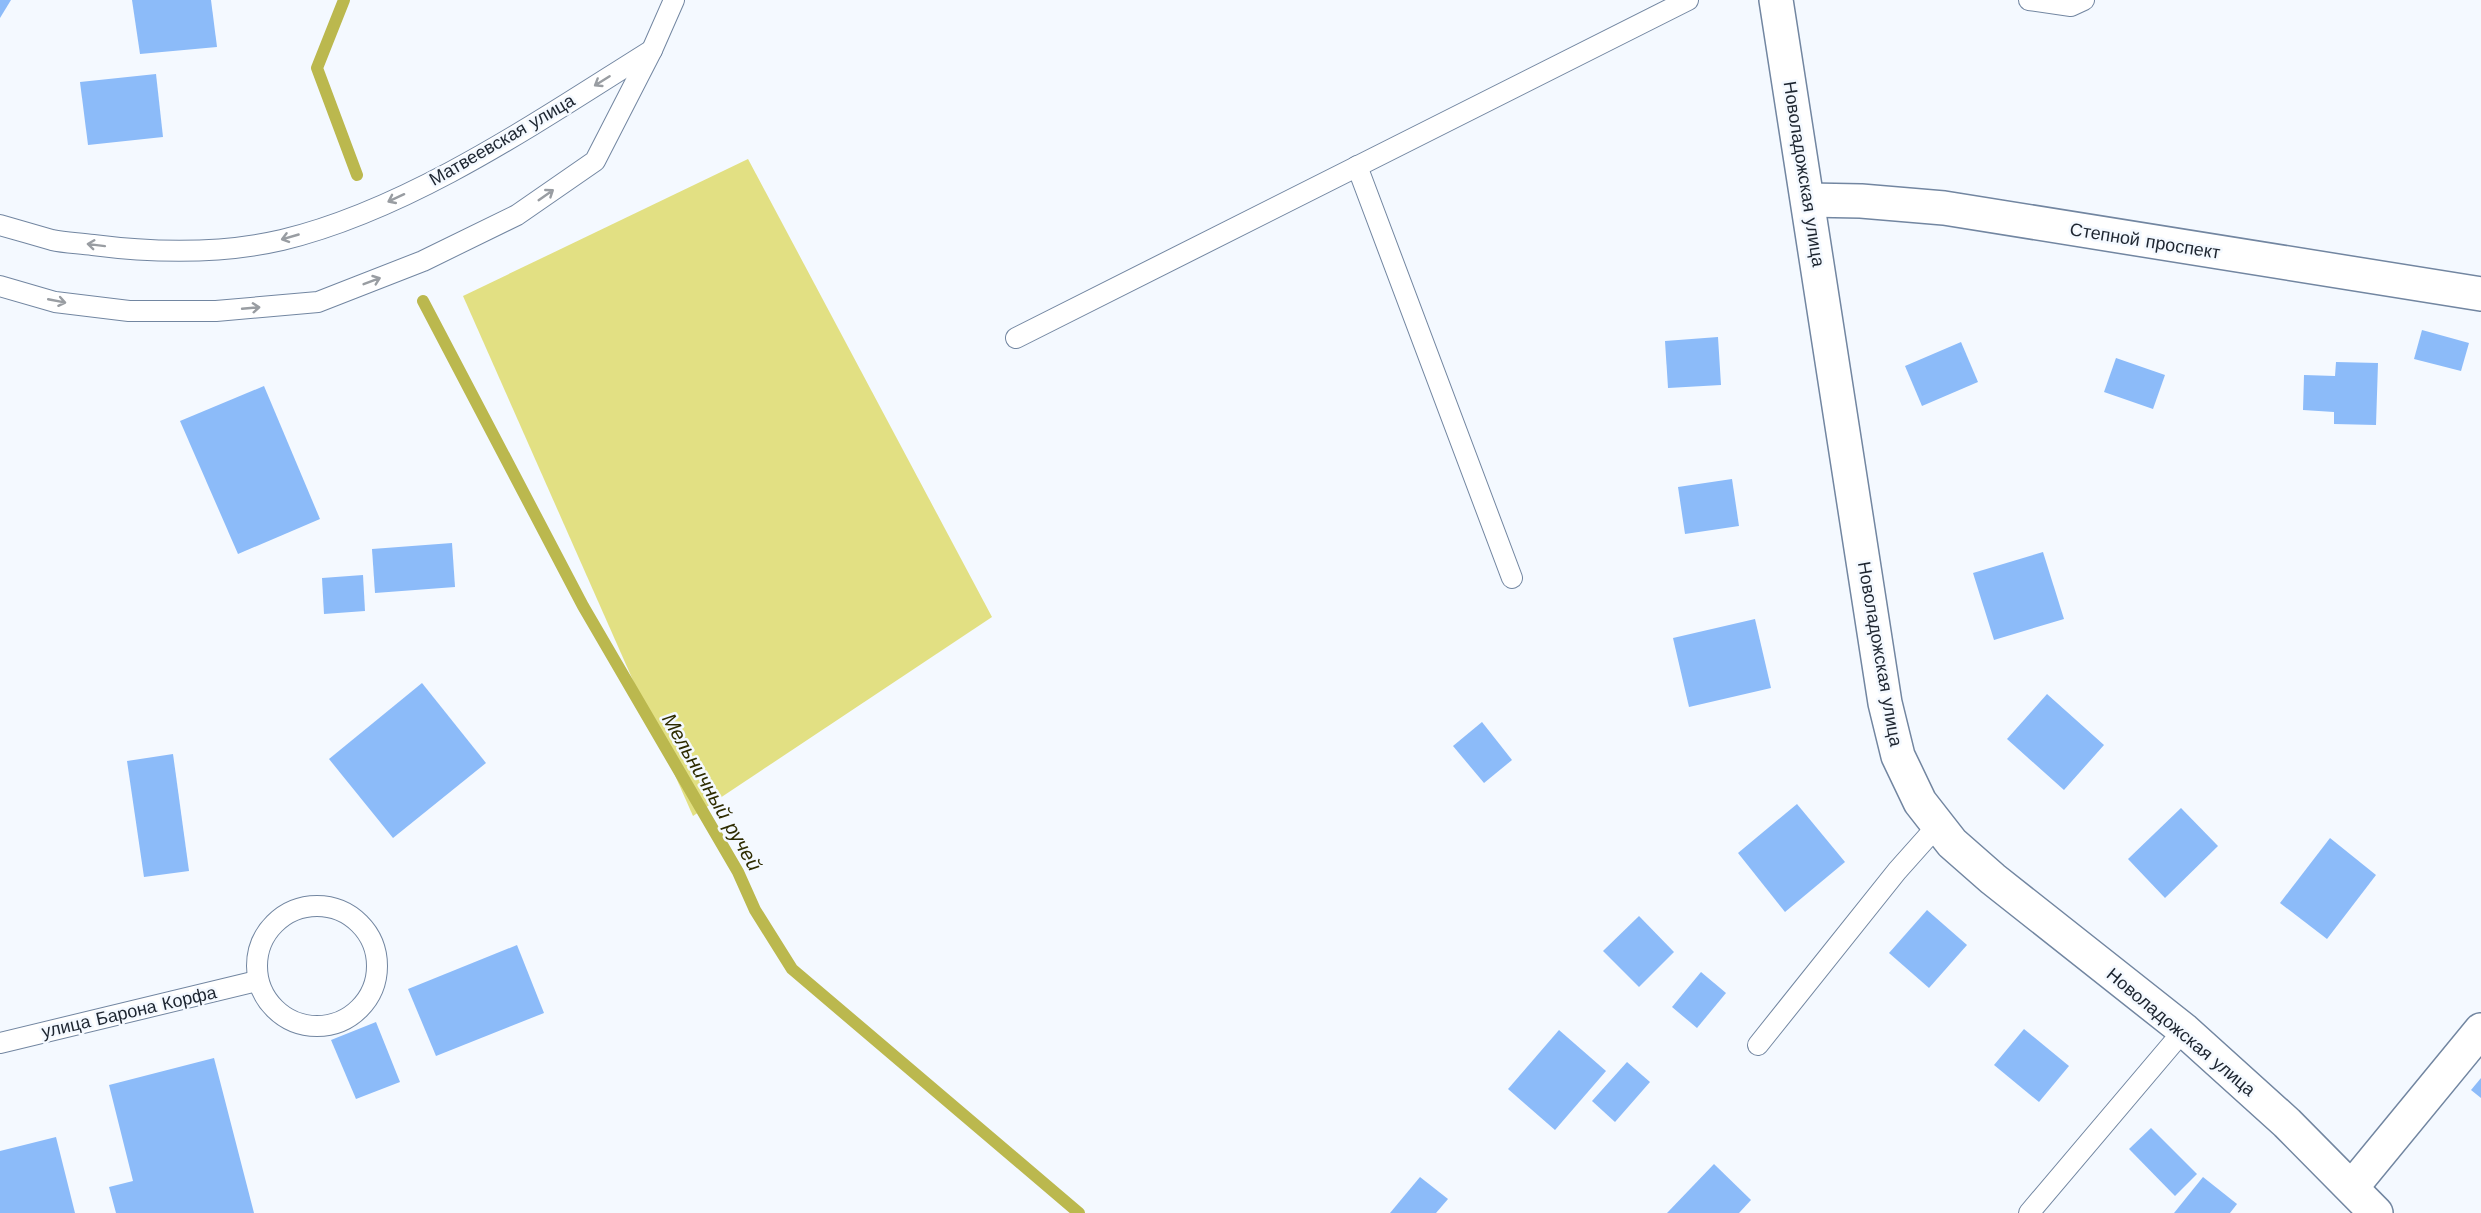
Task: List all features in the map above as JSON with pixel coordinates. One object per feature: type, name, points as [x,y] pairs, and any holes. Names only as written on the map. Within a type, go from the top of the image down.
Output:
[{"type":"street","name":"Новоладожская улица","points":[[1776,0],[1885,703],[1898,756],[1920,802],[1952,843],[1993,879],[2184,1030],[2287,1123],[2376,1213]]},
{"type":"street","name":"Степной проспект","points":[[1808,200],[1861,201],[1944,208],[2481,294]]},
{"type":"street","points":[[2352,1187],[2481,1030]]},
{"type":"lane","points":[[0,286],[56,302],[129,311],[216,310],[318,302],[423,261],[517,215],[595,161],[652,50],[674,0]]},
{"type":"lane","points":[[1016,338],[1688,0]]},
{"type":"lane","points":[[2029,0],[2071,6],[2084,0]]},
{"type":"lane","name":"Матвеевская улица","points":[[0,225],[65,242],[131,250],[201,251],[281,240],[346,221],[444,175],[544,118],[652,50]]},
{"type":"lane","points":[[1357,166],[1512,578]]},
{"type":"lane","points":[[1758,1045],[1897,871],[1938,825]]},
{"type":"lane","points":[[319,905],[340,909],[359,922],[372,940],[378,962],[375,985],[364,1004],[347,1019],[326,1026],[304,1026],[283,1017],[267,1002],[257,981],[256,959],[263,938],[277,920],[296,909],[319,905]]},
{"type":"lane","name":"улица Барона Корфа","points":[[0,1042],[257,981]]},
{"type":"lane","points":[[2030,1213],[2184,1030]]},
{"type":"shaded area","points":[[748,159],[992,617],[693,816],[463,296]]},
{"type":"building","points":[[0,0],[11,0],[0,18]]},
{"type":"building","points":[[132,0],[211,0],[217,47],[140,54]]},
{"type":"building","points":[[156,74],[163,137],[88,145],[80,82]]},
{"type":"building","points":[[2422,330],[2469,343],[2461,371],[2414,359]]},
{"type":"building","points":[[1718,337],[1721,385],[1668,388],[1665,341]]},
{"type":"building","points":[[1961,342],[1978,382],[1922,406],[1905,366]]},
{"type":"building","points":[[2116,358],[2165,375],[2153,409],[2104,392]]},
{"type":"building","points":[[2336,362],[2378,363],[2376,425],[2334,424],[2334,412],[2303,410],[2304,375],[2335,376]]},
{"type":"building","points":[[264,386],[320,519],[238,554],[180,421]]},
{"type":"building","points":[[1732,479],[1739,526],[1685,534],[1678,487]]},
{"type":"building","points":[[452,543],[455,587],[375,593],[372,549]]},
{"type":"building","points":[[2043,552],[2064,619],[1994,640],[1973,573]]},
{"type":"building","points":[[363,575],[365,611],[324,614],[322,578]]},
{"type":"building","points":[[1755,619],[1771,688],[1689,707],[1673,638]]},
{"type":"building","points":[[422,683],[486,763],[393,838],[329,759]]},
{"type":"building","points":[[2047,694],[2104,745],[2064,790],[2007,739]]},
{"type":"building","points":[[1482,722],[1512,760],[1484,783],[1453,746]]},
{"type":"building","points":[[173,754],[189,871],[144,877],[127,761]]},
{"type":"building","points":[[1797,804],[1845,862],[1785,912],[1738,853]]},
{"type":"building","points":[[2181,808],[2218,846],[2165,898],[2128,859]]},
{"type":"building","points":[[2330,838],[2376,875],[2327,939],[2280,903]]},
{"type":"building","points":[[1927,910],[1967,945],[1929,988],[1889,953]]},
{"type":"building","points":[[1639,916],[1674,952],[1639,987],[1603,951]]},
{"type":"building","points":[[517,945],[544,1013],[436,1056],[408,989]]},
{"type":"building","points":[[1701,972],[1726,993],[1697,1028],[1672,1007]]},
{"type":"building","points":[[376,1022],[400,1082],[356,1099],[331,1040]]},
{"type":"building","points":[[2024,1029],[2069,1066],[2039,1102],[1994,1065]]},
{"type":"building","points":[[1559,1030],[1606,1071],[1555,1130],[1508,1089]]},
{"type":"building","points":[[214,1058],[254,1213],[116,1213],[109,1187],[133,1181],[109,1085]]},
{"type":"building","points":[[1627,1062],[1650,1082],[1615,1122],[1592,1101]]},
{"type":"building","points":[[2481,1078],[2481,1098],[2471,1090]]},
{"type":"building","points":[[2151,1128],[2197,1174],[2175,1196],[2129,1149]]},
{"type":"building","points":[[56,1137],[75,1213],[0,1213],[0,1151]]},
{"type":"building","points":[[1714,1164],[1751,1200],[1739,1213],[1667,1213]]},
{"type":"building","points":[[1420,1177],[1448,1199],[1436,1213],[1390,1213]]},
{"type":"building","points":[[2203,1177],[2237,1204],[2230,1213],[2174,1213]]},
{"type":"waterway","name":"Мельничный ручей","points":[[344,0],[317,68],[357,175]]},
{"type":"waterway","name":"Мельничный ручей","points":[[423,301],[583,606],[738,872],[755,910],[792,969],[1079,1213]]}]
